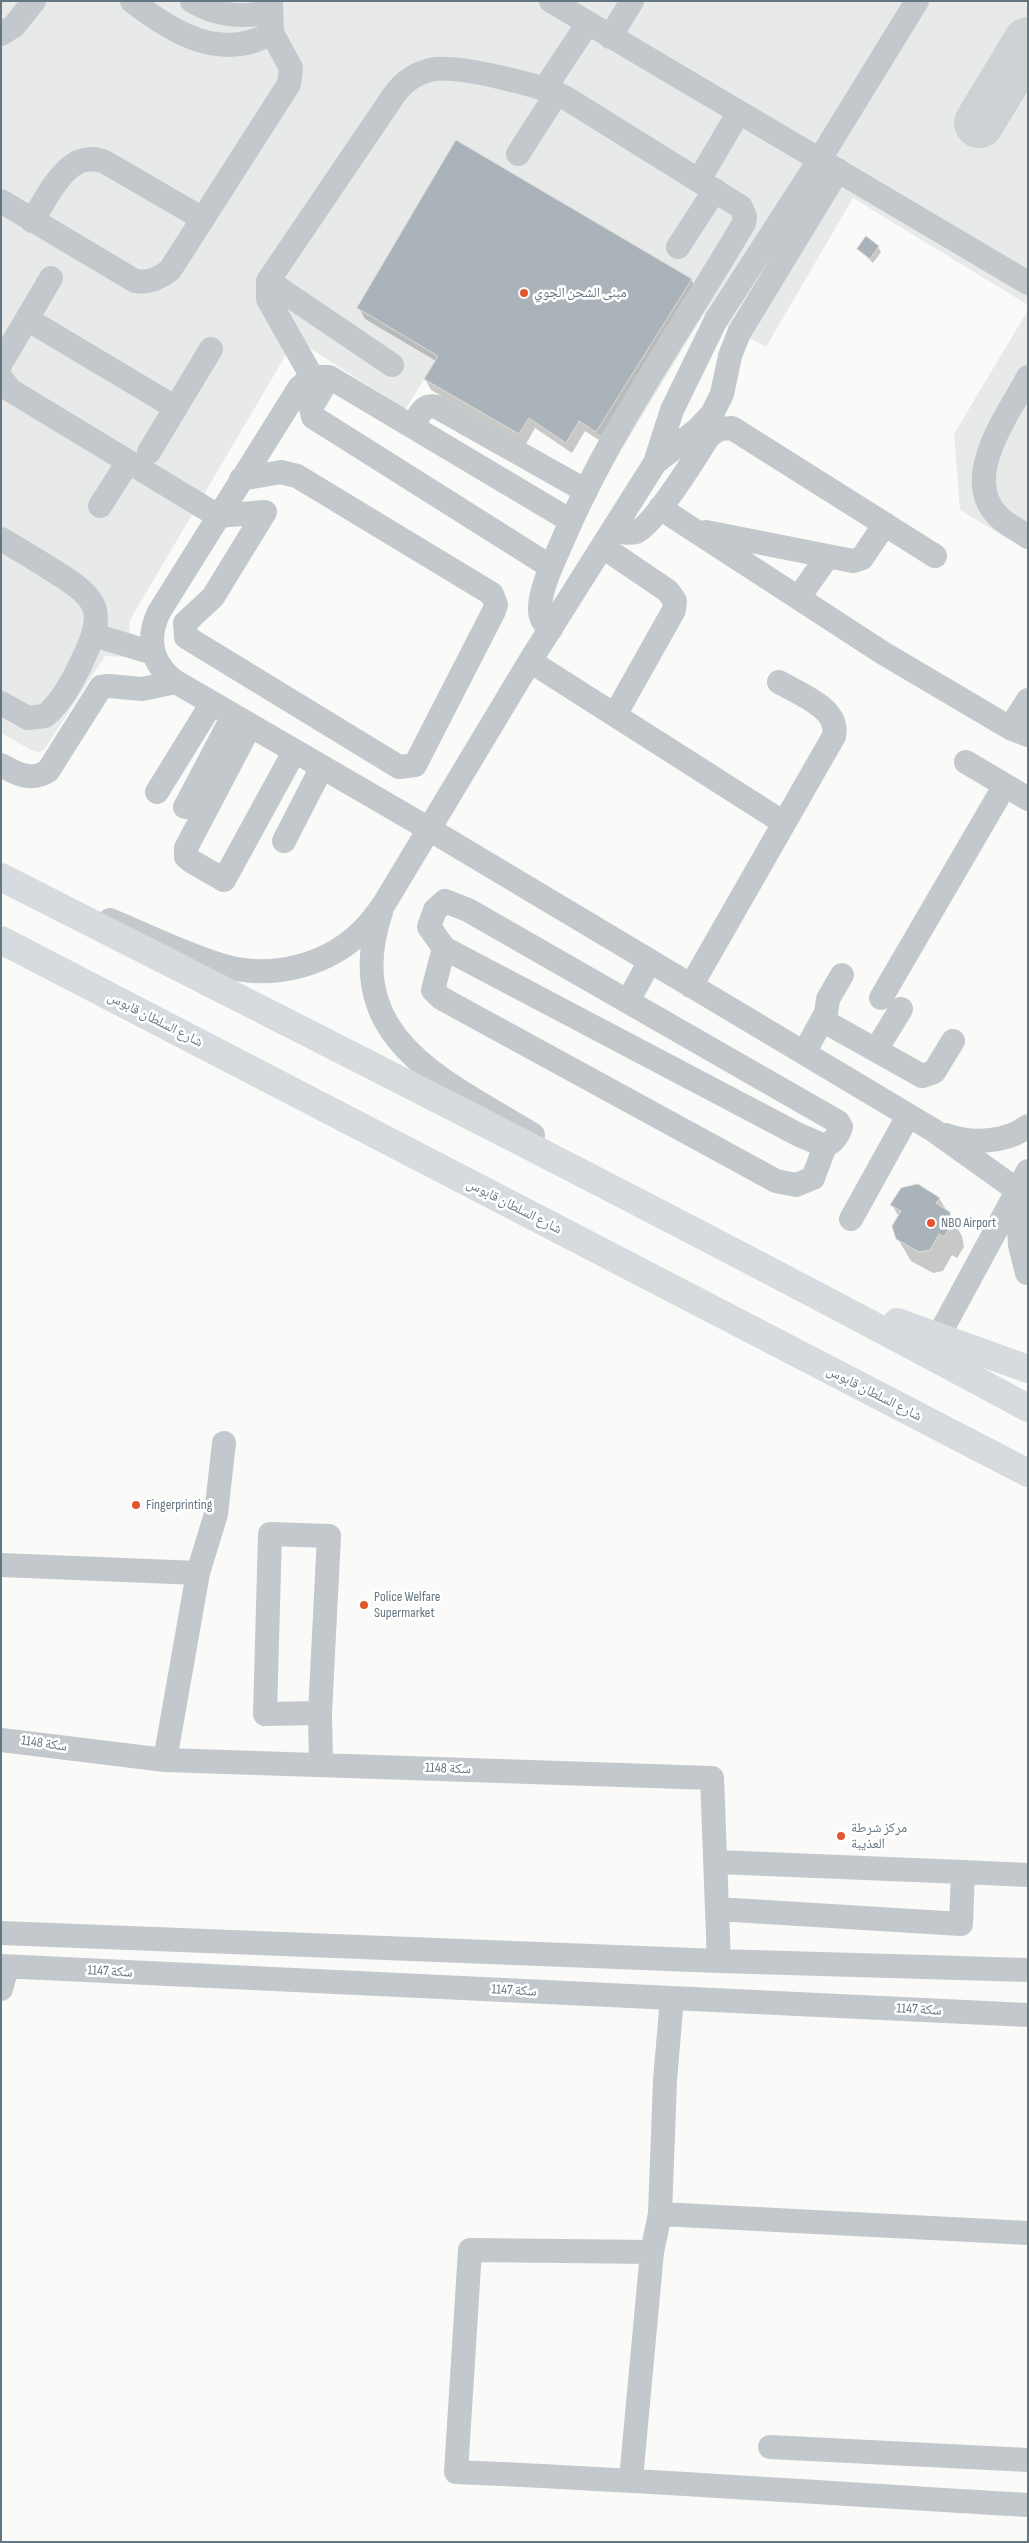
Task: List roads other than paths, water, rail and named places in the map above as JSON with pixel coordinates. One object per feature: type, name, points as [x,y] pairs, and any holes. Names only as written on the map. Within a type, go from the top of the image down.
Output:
[{"type":"highway","points":[[1,877],[817,1294],[1028,1408]]},
{"type":"highway","name":"شارع السلطان قابوس","points":[[1,940],[1028,1473]]},
{"type":"highway","points":[[817,1294],[1028,1369]]},
{"type":"street","points":[[1,34],[14,26],[34,1]]},
{"type":"street","points":[[132,1],[178,31],[211,44],[224,46],[249,44],[271,15]]},
{"type":"street","points":[[192,1],[216,12],[232,16],[271,15]]},
{"type":"street","points":[[551,1],[829,164],[1024,273]]},
{"type":"street","points":[[610,37],[632,1]]},
{"type":"street","points":[[655,463],[698,429],[717,406],[722,394],[730,356],[740,333],[917,1]]},
{"type":"street","points":[[1,201],[135,281],[142,282],[157,279],[170,270],[289,84],[291,68],[271,15]]},
{"type":"street","points":[[518,154],[588,24]]},
{"type":"street","points":[[551,629],[542,620],[539,608],[551,567],[571,521],[610,442],[744,223],[745,217],[741,207],[551,90],[445,69],[425,72],[407,80],[394,95],[268,281],[268,299],[321,377],[413,426],[571,521]]},
{"type":"street","points":[[678,247],[740,112]]},
{"type":"street","points":[[32,221],[65,171],[77,162],[91,159],[105,162],[203,219]]},
{"type":"street","points":[[1,877],[224,966],[254,971],[285,970],[314,962],[335,951],[365,928],[384,904],[530,661],[655,463],[672,410],[712,327],[829,164]]},
{"type":"street","points":[[1,363],[51,278]]},
{"type":"street","points":[[268,281],[392,365]]},
{"type":"street","points":[[27,319],[176,408]]},
{"type":"street","points":[[100,506],[176,408],[211,349]]},
{"type":"street","points":[[321,377],[299,388],[159,612],[150,639],[153,653],[159,666],[176,682],[212,704],[429,829],[908,1116],[1023,1180]]},
{"type":"street","points":[[321,377],[311,408],[313,417],[551,567]]},
{"type":"street","points":[[1028,377],[987,455],[982,477],[987,499],[992,509],[999,518],[1028,537]]},
{"type":"street","points":[[1,378],[10,390],[139,457],[218,516],[265,512],[213,597],[185,623],[184,633],[190,641],[405,768],[419,761],[454,686],[494,611],[495,599],[488,590],[297,476],[281,472],[241,479]]},
{"type":"street","points":[[413,426],[423,409],[430,406],[437,407],[586,491]]},
{"type":"street","points":[[608,539],[640,530],[660,508],[710,436],[720,429],[732,428],[934,556]]},
{"type":"street","points":[[660,508],[883,653],[1019,731],[1028,700]]},
{"type":"street","points":[[694,529],[828,556],[858,560],[885,524]]},
{"type":"street","points":[[1,539],[84,591],[95,609],[96,622],[94,635],[78,671],[45,716],[28,718],[1,702]]},
{"type":"street","points":[[608,539],[668,591],[675,602],[674,610],[615,715]]},
{"type":"street","points":[[799,597],[828,556]]},
{"type":"street","points":[[94,635],[153,653]]},
{"type":"street","points":[[530,661],[784,823]]},
{"type":"street","points":[[1,765],[24,777],[36,776],[48,771],[101,688],[109,686],[142,689],[176,682]]},
{"type":"street","points":[[691,986],[835,729],[832,716],[779,682]]},
{"type":"street","points":[[157,792],[212,704]]},
{"type":"street","points":[[242,721],[186,848],[186,857],[191,861],[224,880],[294,752]]},
{"type":"street","points":[[185,807],[242,721]]},
{"type":"street","points":[[966,762],[1028,799]]},
{"type":"street","points":[[284,841],[322,768]]},
{"type":"street","points":[[876,1050],[891,1004],[1005,785]]},
{"type":"street","points":[[445,902],[468,910],[628,1001],[838,1122],[841,1127],[839,1134],[832,1143],[825,1146],[798,1135],[444,948],[429,927],[435,910],[445,902]]},
{"type":"street","points":[[384,904],[374,934],[370,965],[375,996],[386,1025],[405,1050],[429,1070],[631,1198]]},
{"type":"street","points":[[444,948],[433,990],[441,998],[776,1181],[796,1185],[813,1178],[825,1146]]},
{"type":"street","points":[[1,953],[84,984]]},
{"type":"street","points":[[628,1001],[650,961]]},
{"type":"street","points":[[825,1010],[842,975]]},
{"type":"street","points":[[797,1049],[816,1007],[825,1010],[876,1050],[918,1074],[926,1076],[934,1072],[953,1041]]},
{"type":"street","points":[[851,1219],[908,1116]]},
{"type":"street","points":[[933,1130],[959,1140],[985,1140],[1011,1134],[1028,1126]]},
{"type":"street","points":[[1023,1180],[1020,1245],[1028,1274]]},
{"type":"street","points":[[938,1337],[1023,1180]]},
{"type":"street","points":[[1028,1252],[1028,1274]]},
{"type":"street","points":[[165,1760],[198,1573],[216,1514],[224,1443]]},
{"type":"street","points":[[320,1713],[265,1714],[270,1534],[329,1536],[320,1713],[320,1764]]},
{"type":"street","points":[[1,1565],[198,1573]]},
{"type":"street","name":"سكة 1148","points":[[1,1740],[165,1760],[712,1778],[717,1862],[719,1961]]},
{"type":"street","points":[[717,1862],[1028,1875]]},
{"type":"street","points":[[717,1909],[961,1924],[962,1872]]},
{"type":"street","points":[[1,1933],[719,1961],[1028,1970]]},
{"type":"street","name":"سكة 1147","points":[[3,1974],[672,1998],[1028,2015]]},
{"type":"street","points":[[631,2479],[652,2252],[660,2214],[672,1998]]},
{"type":"street","points":[[660,2214],[1028,2233]]},
{"type":"street","points":[[652,2252],[470,2250],[456,2472],[631,2479],[766,2490],[1028,2505]]},
{"type":"street","points":[[770,2447],[1028,2460]]},
{"type":"place","name":"مبنى الشحن الجوي","points":[[524,293]]},
{"type":"place","name":"NBO Airport","points":[[931,1223]]},
{"type":"place","name":"Fingerprinting","points":[[136,1505]]},
{"type":"place","name":"Police Welfare Supermarket","points":[[364,1605]]},
{"type":"place","name":"مركز شرطة العذيبة","points":[[841,1836]]}]
